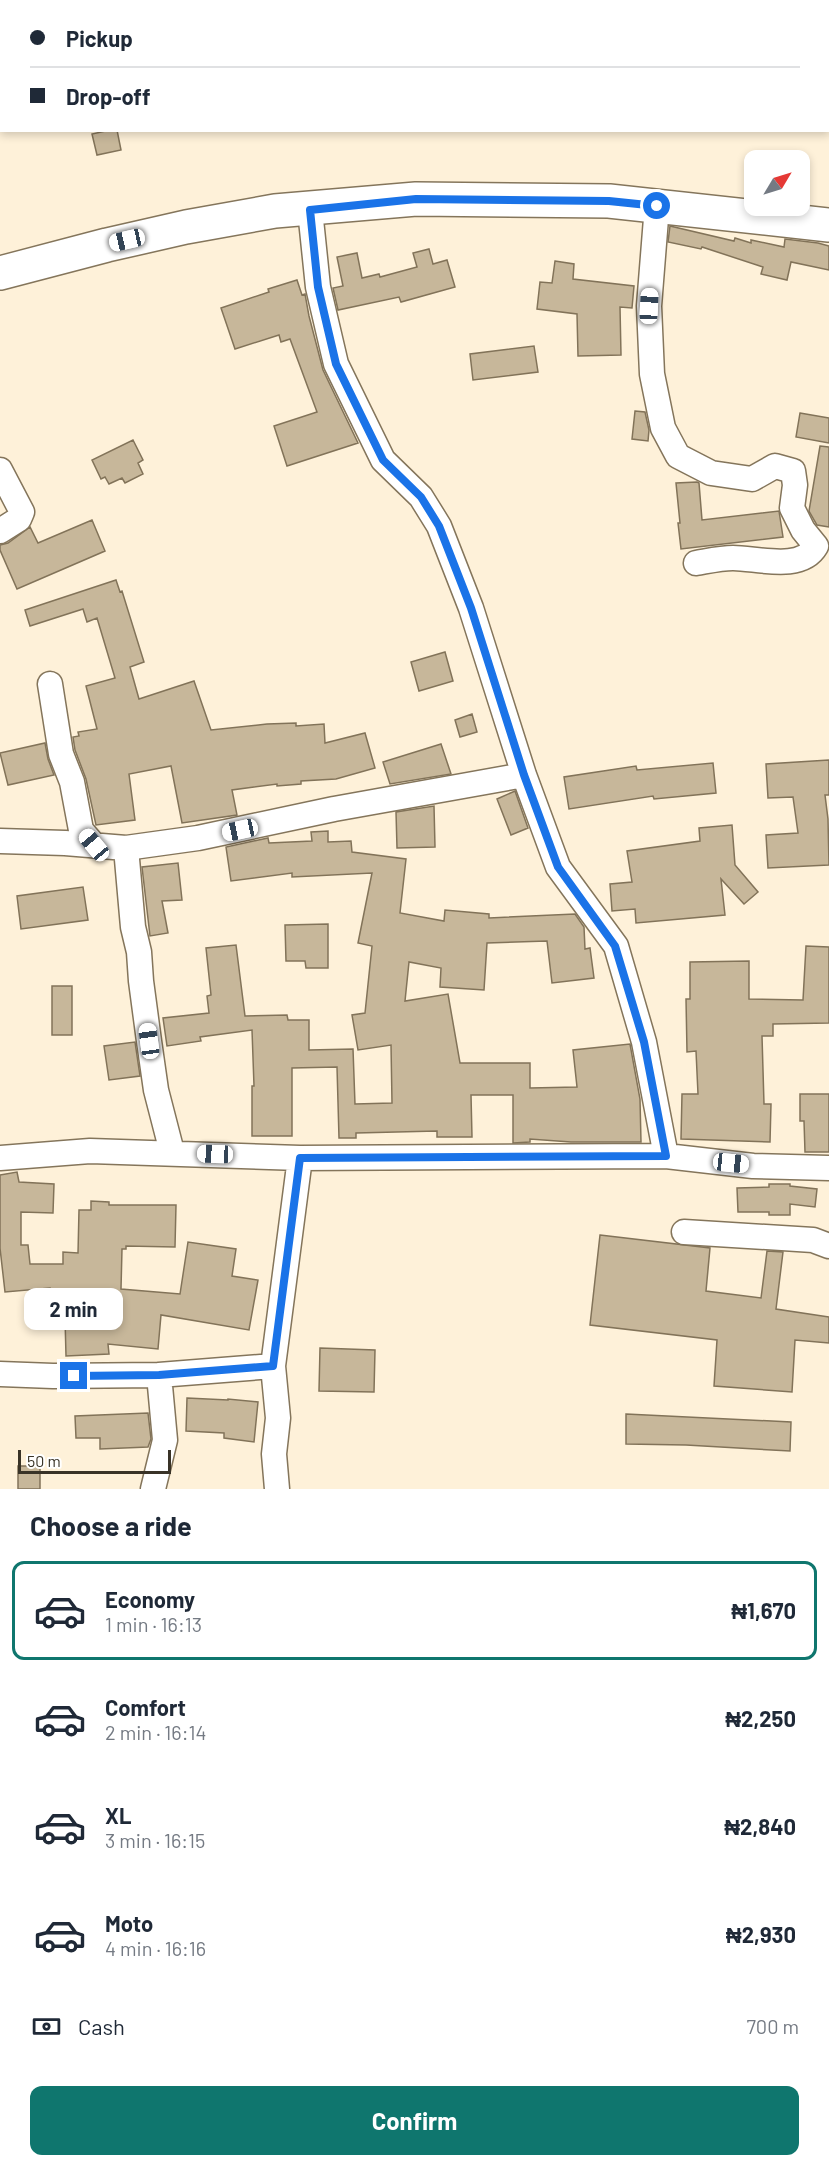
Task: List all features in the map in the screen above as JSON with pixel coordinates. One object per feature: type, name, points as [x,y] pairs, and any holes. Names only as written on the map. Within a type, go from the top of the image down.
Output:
[{"type":"main road","points":[[0,273],[186,226],[274,212],[416,199],[609,201],[829,225]]},
{"type":"street","points":[[657,206],[649,306],[652,374],[663,428],[678,456],[711,473],[752,479],[775,466],[793,471],[795,485],[792,508],[803,530],[816,546],[812,552],[795,562],[730,558],[696,563]]},
{"type":"street","points":[[310,210],[318,287],[336,364],[383,460],[421,497],[439,526],[471,608],[524,775],[558,867],[615,946],[644,1042],[666,1156]]},
{"type":"street","points":[[0,470],[22,512],[19,519],[0,531]]},
{"type":"street","points":[[50,684],[61,754],[72,782],[81,830],[94,845]]},
{"type":"street","points":[[0,841],[126,848],[198,838],[334,809],[524,775]]},
{"type":"street","points":[[126,848],[133,927],[139,952],[156,1090],[172,1152]]},
{"type":"street","points":[[0,1158],[90,1151],[300,1158],[666,1156],[753,1166],[829,1168]]},
{"type":"street","points":[[277,1489],[274,1454],[278,1418],[273,1366],[300,1158]]},
{"type":"street","points":[[684,1232],[813,1240],[829,1246]]},
{"type":"street","points":[[0,1374],[159,1375],[273,1366]]},
{"type":"street","points":[[153,1489],[165,1440],[159,1375]]},
{"type":"building","points":[[117,132],[121,150],[97,155],[92,134]]},
{"type":"building","points":[[670,226],[734,241],[735,238],[751,243],[751,240],[784,247],[785,239],[829,246],[829,270],[791,262],[787,280],[761,274],[763,267],[702,247],[701,249],[668,242]]},
{"type":"building","points":[[429,249],[433,264],[447,260],[455,287],[401,302],[399,297],[338,310],[333,288],[343,286],[337,257],[357,253],[362,278],[379,274],[380,277],[417,267],[413,253]]},
{"type":"building","points":[[555,261],[574,264],[573,279],[634,286],[632,308],[620,307],[621,355],[578,356],[577,314],[537,309],[540,282],[552,283]]},
{"type":"building","points":[[297,280],[302,295],[305,294],[323,370],[358,443],[287,466],[274,426],[317,412],[290,339],[281,342],[279,335],[235,349],[221,308]]},
{"type":"building","points":[[534,346],[538,372],[473,380],[470,354]]},
{"type":"building","points":[[635,411],[645,412],[649,430],[648,441],[632,439]]},
{"type":"building","points":[[800,413],[829,418],[829,443],[796,437]]},
{"type":"building","points":[[133,440],[143,460],[138,463],[143,474],[125,483],[122,478],[109,484],[105,477],[101,479],[92,460]]},
{"type":"building","points":[[820,446],[829,447],[829,527],[817,525],[809,511]]},
{"type":"building","points":[[676,483],[699,483],[702,520],[779,511],[783,537],[681,549]]},
{"type":"building","points":[[92,520],[105,551],[17,589],[0,550],[0,545],[8,543],[30,527],[38,543]]},
{"type":"building","points":[[116,580],[120,592],[122,591],[144,662],[130,667],[139,699],[194,681],[211,730],[267,724],[296,723],[296,726],[324,724],[325,743],[365,733],[375,768],[336,779],[232,790],[237,815],[182,823],[171,766],[129,774],[135,820],[96,825],[86,779],[75,750],[73,737],[79,736],[78,732],[97,729],[86,686],[115,678],[97,618],[87,622],[83,609],[30,626],[25,610]]},
{"type":"building","points":[[445,652],[453,681],[419,691],[411,662]]},
{"type":"building","points":[[472,714],[477,732],[460,737],[455,720]]},
{"type":"building","points":[[45,743],[54,775],[8,785],[0,753]]},
{"type":"building","points":[[441,744],[451,774],[390,784],[383,762]]},
{"type":"building","points":[[829,760],[829,795],[825,795],[829,865],[768,868],[766,835],[798,833],[793,797],[768,798],[766,764]]},
{"type":"building","points":[[713,763],[716,793],[654,799],[653,796],[569,809],[564,777],[636,766],[637,770]]},
{"type":"building","points":[[515,791],[528,828],[511,835],[497,799]]},
{"type":"building","points":[[434,806],[435,847],[397,848],[396,812]]},
{"type":"building","points":[[732,825],[735,865],[758,892],[744,904],[721,879],[725,915],[636,923],[635,909],[612,911],[610,884],[632,882],[627,851],[700,841],[699,828]]},
{"type":"building","points":[[328,831],[328,842],[351,841],[352,852],[406,859],[400,913],[444,921],[445,910],[489,914],[489,918],[575,914],[584,927],[585,949],[590,948],[594,978],[552,983],[547,941],[487,943],[484,990],[440,987],[441,968],[409,962],[405,1001],[448,994],[460,1063],[530,1063],[530,1088],[577,1087],[573,1050],[630,1044],[640,1099],[641,1142],[571,1142],[530,1139],[530,1142],[513,1143],[513,1095],[471,1095],[472,1137],[437,1137],[437,1131],[356,1133],[356,1138],[339,1138],[337,1067],[292,1068],[292,1136],[252,1136],[252,1086],[254,1086],[252,1030],[200,1037],[201,1041],[167,1046],[163,1018],[209,1013],[207,996],[211,995],[206,948],[236,945],[245,1016],[287,1015],[288,1020],[309,1020],[309,1050],[353,1049],[355,1104],[392,1103],[391,1045],[358,1050],[352,1015],[365,1013],[372,946],[358,943],[372,873],[292,877],[292,873],[231,881],[226,847],[268,838],[269,843],[312,841],[311,832]]},
{"type":"building","points":[[178,863],[182,900],[162,901],[168,933],[150,936],[142,867]]},
{"type":"building","points":[[83,887],[88,920],[21,929],[17,896]]},
{"type":"building","points":[[328,924],[328,968],[306,968],[305,961],[286,961],[285,925]]},
{"type":"building","points":[[806,946],[829,947],[829,1023],[773,1024],[773,1036],[762,1036],[764,1104],[771,1104],[770,1142],[681,1139],[682,1094],[698,1094],[696,1051],[687,1052],[686,999],[690,999],[690,962],[749,961],[749,999],[803,1000]]},
{"type":"building","points":[[52,986],[72,986],[72,1035],[52,1035]]},
{"type":"building","points":[[135,1042],[140,1076],[109,1080],[104,1046]]},
{"type":"building","points":[[800,1094],[829,1094],[829,1152],[805,1152],[804,1121],[800,1121]]},
{"type":"building","points":[[17,1172],[19,1182],[54,1184],[53,1213],[21,1212],[21,1245],[28,1245],[30,1264],[63,1264],[63,1252],[78,1253],[79,1210],[91,1210],[91,1201],[109,1202],[109,1205],[176,1205],[175,1247],[126,1246],[126,1249],[122,1249],[121,1289],[180,1294],[188,1242],[236,1249],[232,1276],[258,1280],[249,1330],[161,1315],[158,1349],[108,1344],[109,1354],[66,1356],[65,1318],[49,1318],[50,1288],[5,1292],[0,1248],[0,1175]]},
{"type":"building","points":[[769,1184],[790,1184],[790,1186],[817,1189],[815,1207],[790,1204],[790,1215],[738,1212],[737,1188],[769,1187]]},
{"type":"building","points":[[600,1235],[710,1248],[706,1291],[761,1298],[767,1251],[783,1252],[776,1309],[829,1317],[829,1343],[795,1340],[792,1392],[714,1386],[717,1340],[590,1325]]},
{"type":"building","points":[[320,1348],[375,1350],[374,1392],[319,1391]]},
{"type":"building","points":[[187,1398],[258,1402],[254,1442],[224,1438],[224,1433],[186,1431]]},
{"type":"building","points":[[148,1413],[151,1439],[148,1447],[100,1449],[100,1438],[76,1438],[75,1416]]},
{"type":"building","points":[[626,1414],[791,1422],[790,1451],[626,1444]]},
{"type":"building","points":[[18,1466],[40,1466],[40,1489],[18,1489]]},
{"type":"route","points":[[74,1376],[159,1375],[273,1366],[300,1158],[666,1156],[644,1042],[615,946],[558,867],[524,775],[471,608],[439,526],[421,497],[383,460],[336,364],[318,287],[310,210],[416,199],[609,201],[657,206]]}]
